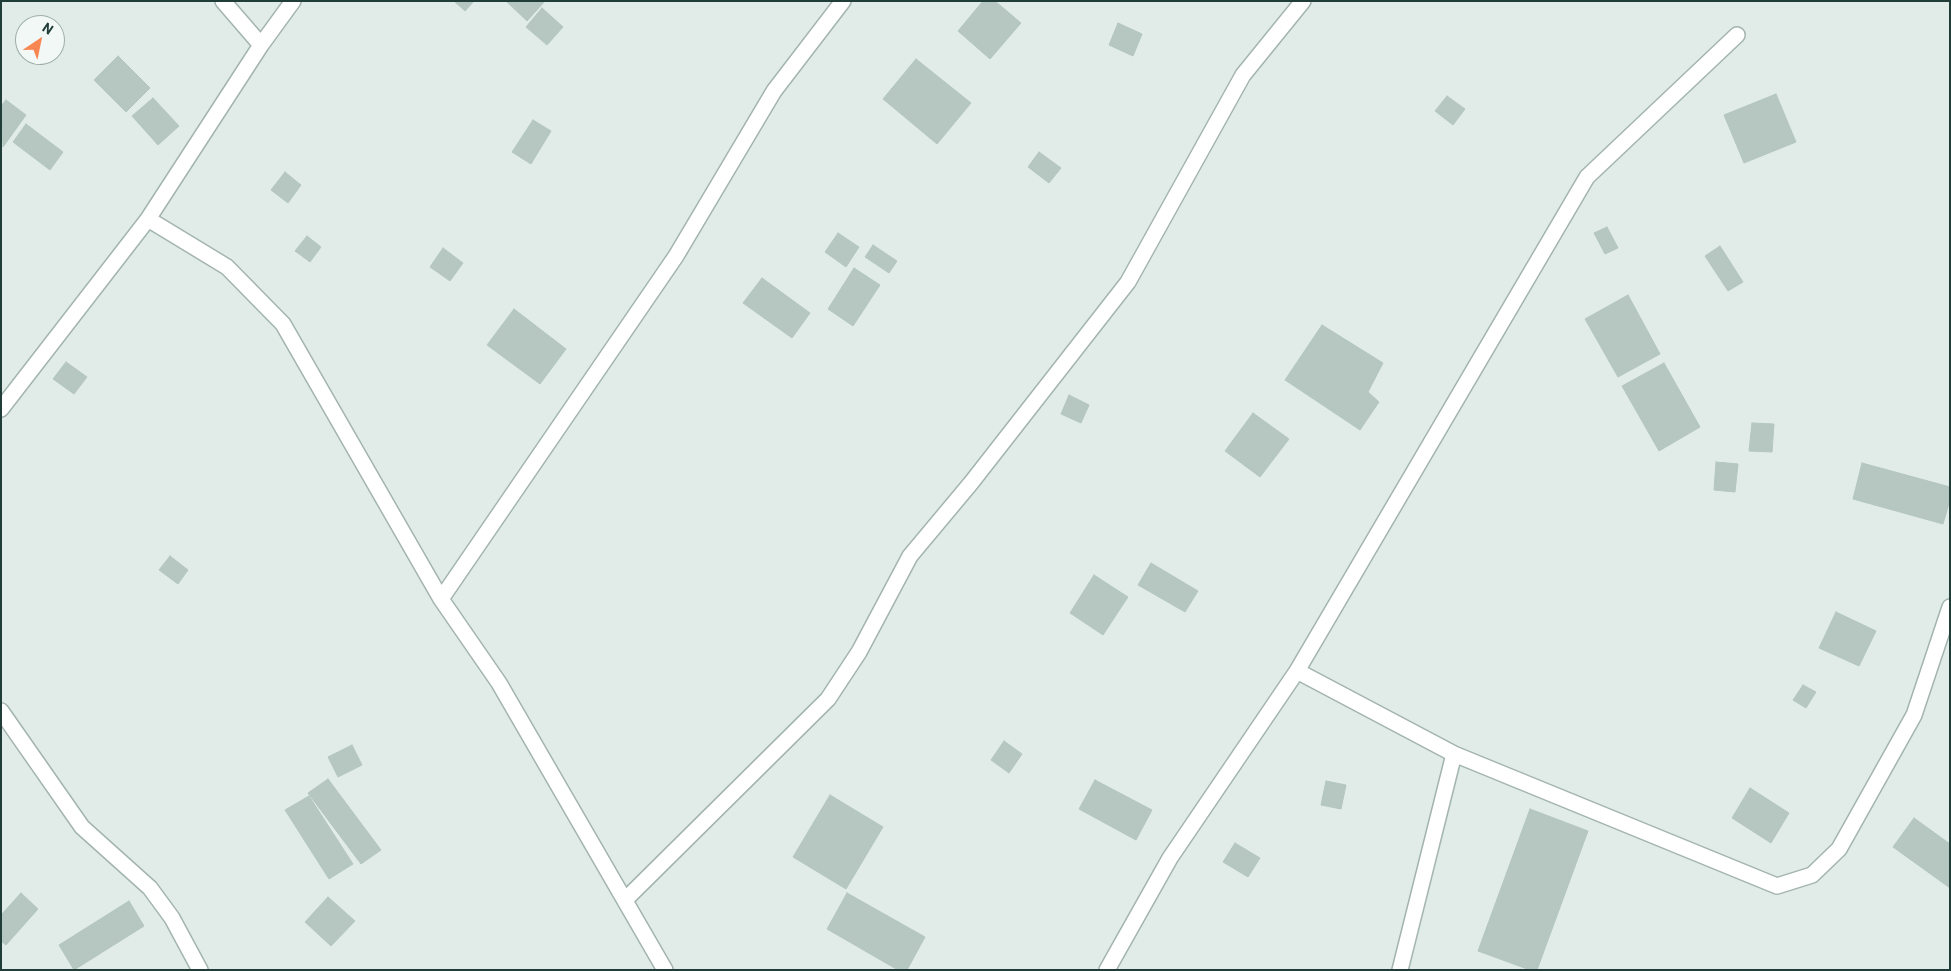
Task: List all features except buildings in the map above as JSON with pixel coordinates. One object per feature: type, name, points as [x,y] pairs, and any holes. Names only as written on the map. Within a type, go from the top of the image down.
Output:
[{"type":"street","points":[[224,1],[261,45]]},
{"type":"street","points":[[1,409],[148,219],[261,45],[293,1]]},
{"type":"street","points":[[441,598],[676,256],[774,91],[843,1]]},
{"type":"street","points":[[625,900],[828,698],[860,652],[910,556],[971,483],[1128,282],[1243,75],[1303,1]]},
{"type":"street","points":[[1106,970],[1170,858],[1297,671],[1586,177],[1737,35]]},
{"type":"street","points":[[148,219],[227,267],[283,324],[441,598],[500,683],[665,970]]},
{"type":"street","points":[[1297,671],[1454,754],[1777,886],[1812,875],[1839,849],[1914,715],[1950,607]]},
{"type":"street","points":[[1,711],[82,827],[150,888],[172,918],[200,970]]},
{"type":"street","points":[[1400,970],[1454,754]]}]
